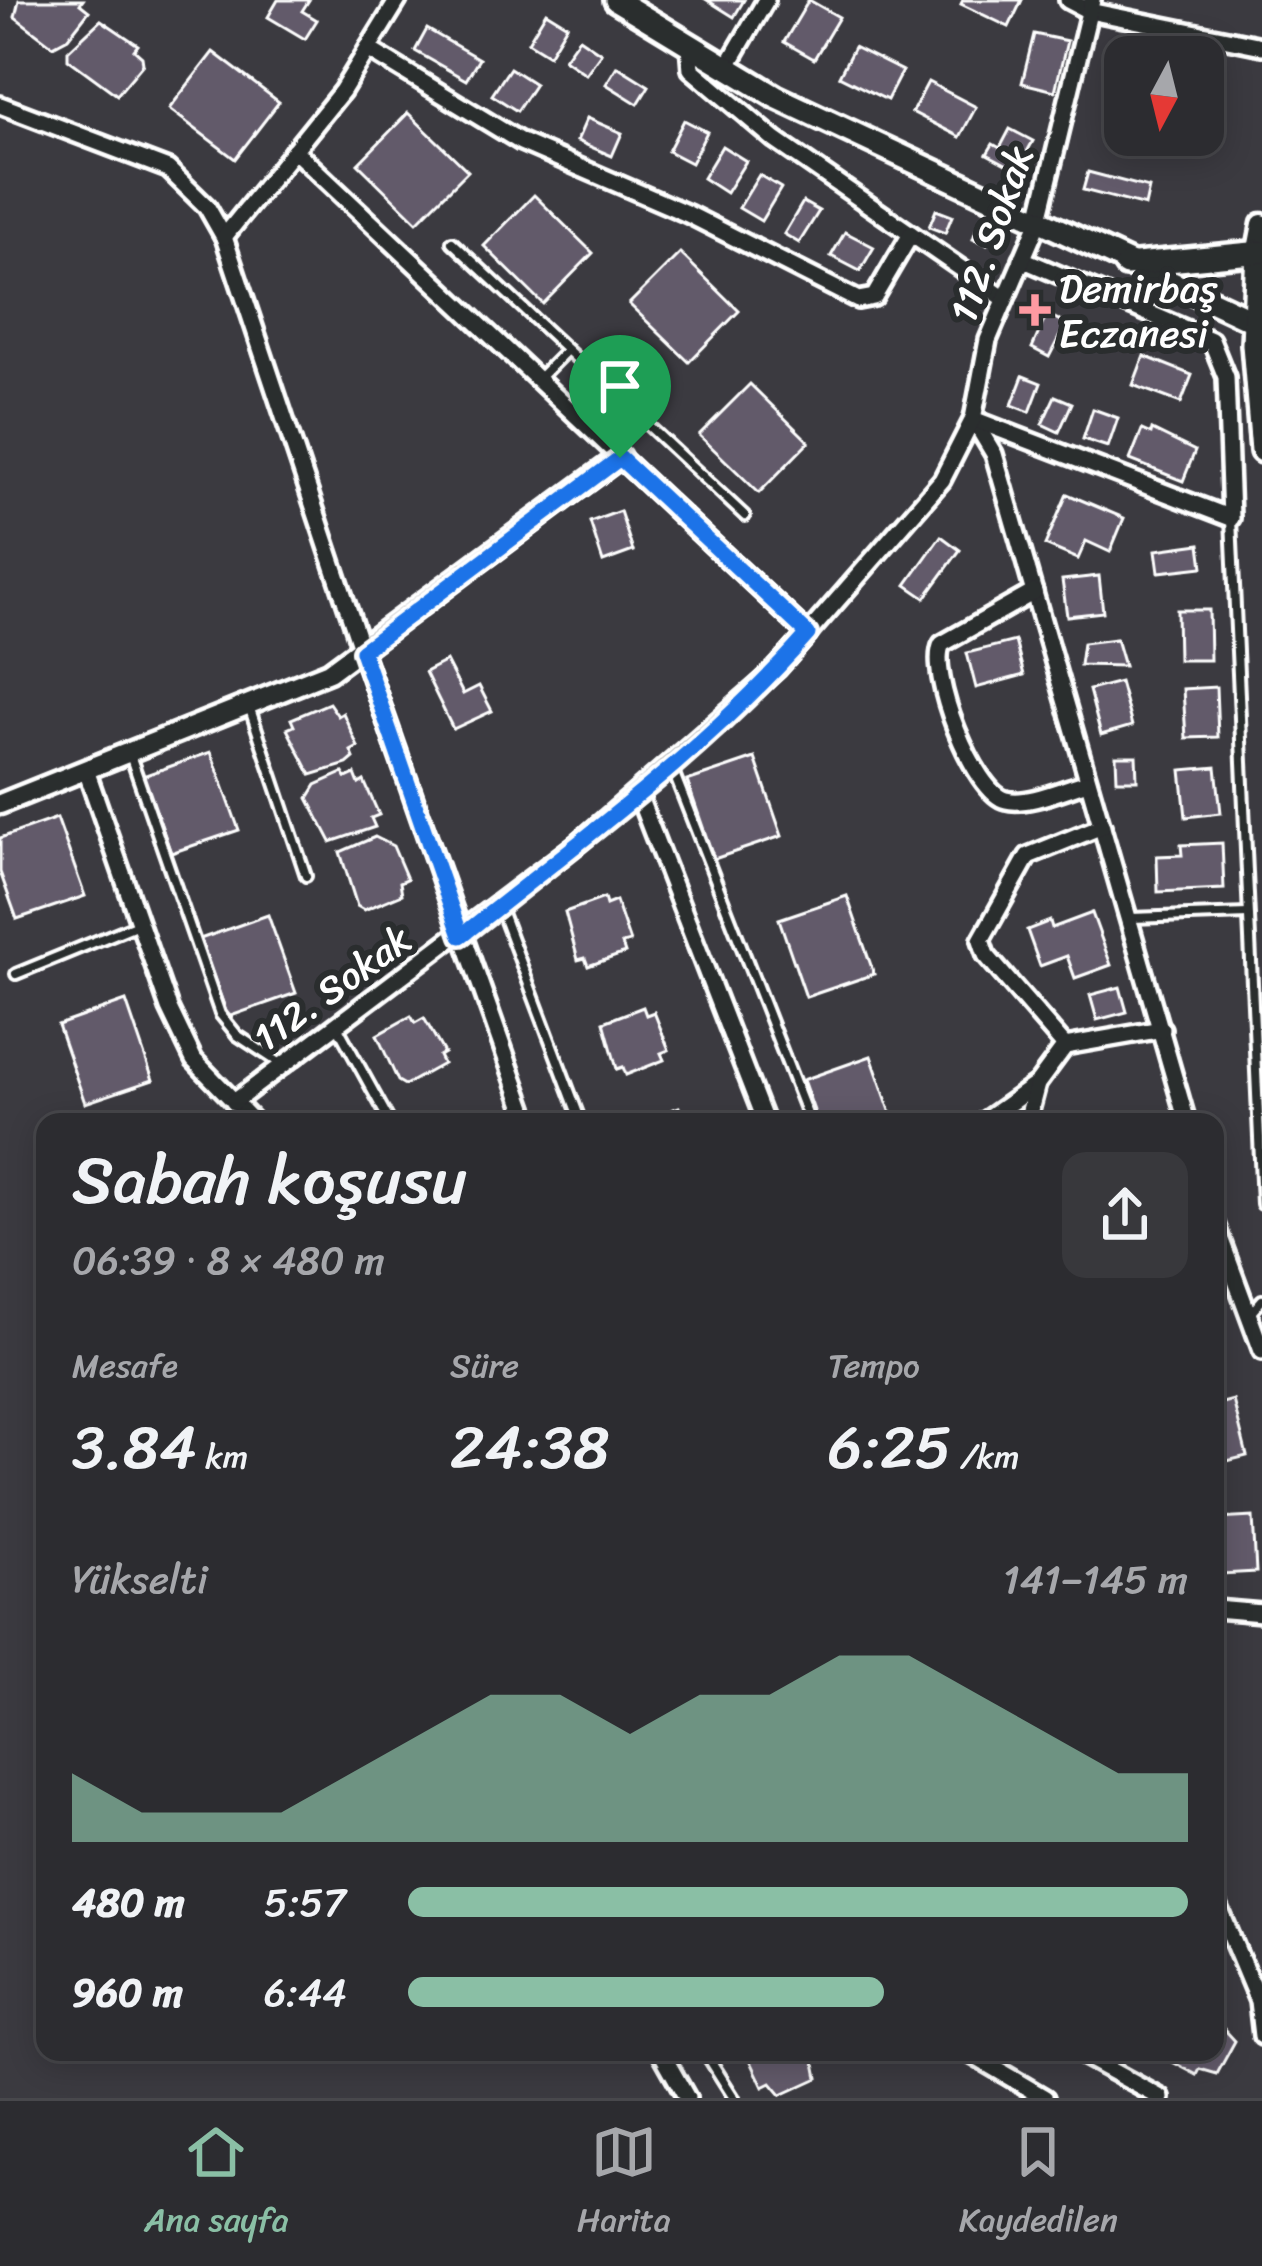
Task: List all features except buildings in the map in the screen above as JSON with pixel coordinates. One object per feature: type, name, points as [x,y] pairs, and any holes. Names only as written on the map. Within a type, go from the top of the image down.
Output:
[{"type":"main road","points":[[616,0],[776,97],[1258,324]]},
{"type":"main road","points":[[1126,265],[1260,251],[1262,452]]},
{"type":"street","points":[[224,237],[294,150],[398,0]]},
{"type":"street","points":[[727,67],[766,0]]},
{"type":"street","points":[[1068,0],[1262,46]]},
{"type":"street","name":"112. Sokak","points":[[234,1102],[461,936],[637,792],[777,669],[942,480],[973,419],[976,383],[1038,223],[1091,5]]},
{"type":"street","points":[[689,45],[691,69],[775,140],[1005,299]]},
{"type":"street","points":[[368,49],[538,150],[706,223],[858,300],[874,297],[911,234]]},
{"type":"street","points":[[0,105],[168,169],[207,207],[224,237],[362,651],[526,1113]]},
{"type":"street","points":[[294,150],[808,634]]},
{"type":"street","points":[[1260,251],[1262,224]]},
{"type":"street","points":[[973,419],[1231,518],[1226,377],[1211,340],[1022,259]]},
{"type":"street","points":[[973,419],[994,454],[1185,1113]]},
{"type":"street","points":[[0,804],[329,672],[620,458]]},
{"type":"street","points":[[1034,592],[942,644],[935,664],[938,678],[966,750],[995,796],[1012,802],[1088,782]]},
{"type":"street","points":[[86,770],[194,1060],[245,1113]]},
{"type":"street","points":[[637,792],[762,1113]]},
{"type":"street","points":[[1065,1046],[986,955],[981,940],[1028,856],[1102,826]]},
{"type":"street","points":[[996,1113],[1037,1084],[1065,1046],[1162,1030]]},
{"type":"street","points":[[1029,1113],[1037,1084]]},
{"type":"street","points":[[1224,1247],[1262,1352]]},
{"type":"street","points":[[1224,1610],[1262,1612]]},
{"type":"street","points":[[1224,1920],[1258,2001],[1262,2036]]},
{"type":"street","points":[[666,2061],[687,2098]]},
{"type":"street","points":[[982,2061],[1046,2098]]},
{"type":"street","points":[[1093,2061],[1161,2098]]},
{"type":"lane","points":[[452,242],[745,516]]},
{"type":"lane","points":[[538,380],[567,350]]},
{"type":"lane","points":[[1231,518],[1262,1204]]},
{"type":"lane","points":[[248,704],[306,876]]},
{"type":"lane","points":[[129,752],[220,1014],[237,1035],[281,1064]]},
{"type":"lane","points":[[670,763],[806,1113]]},
{"type":"lane","points":[[500,905],[578,1113]]},
{"type":"lane","points":[[1131,918],[1248,914]]},
{"type":"lane","points":[[16,974],[140,923]]},
{"type":"lane","points":[[337,1024],[385,1113]]},
{"type":"lane","points":[[1250,1315],[1262,1300]]},
{"type":"lane","points":[[711,2061],[734,2098]]},
{"type":"place","name":"Demirbaş Eczanesi","points":[[1035,310]]},
{"type":"route","points":[[620,458],[808,634],[777,669],[637,792],[461,936],[362,651],[620,458]]}]
